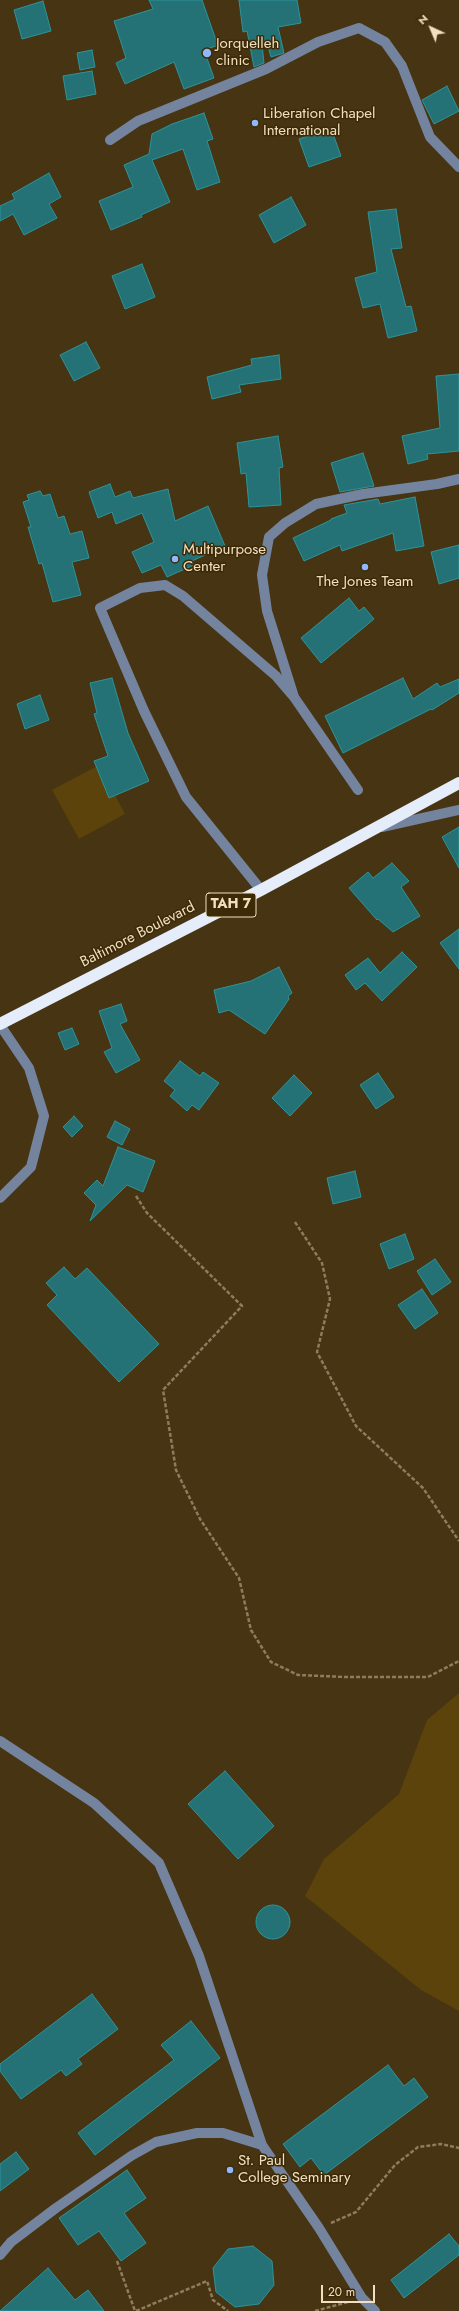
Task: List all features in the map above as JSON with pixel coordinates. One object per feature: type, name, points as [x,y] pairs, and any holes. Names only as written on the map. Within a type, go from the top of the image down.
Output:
[{"type":"highway","name":"Baltimore Boulevard","points":[[0,1024],[261,890],[459,783]]},
{"type":"street","points":[[110,140],[138,121],[266,69],[318,42],[359,28],[385,42],[402,66],[430,137],[459,167]]},
{"type":"street","points":[[294,697],[267,611],[262,575],[269,537],[285,523],[316,504],[363,494],[437,484],[459,479]]},
{"type":"street","points":[[261,890],[186,797],[144,711],[100,608],[140,588],[165,585],[183,596],[276,676],[294,697],[358,790]]},
{"type":"street","points":[[372,830],[459,810]]},
{"type":"street","points":[[0,1024],[29,1068],[44,1116],[31,1167],[0,1198]]},
{"type":"street","points":[[0,1741],[94,1803],[159,1863],[199,1956],[262,2145],[320,2228],[362,2298],[375,2311]]},
{"type":"street","points":[[0,2255],[11,2242],[56,2208],[131,2156],[156,2142],[204,2133],[224,2133],[262,2145]]},
{"type":"path","points":[[136,1196],[147,1213],[242,1306],[163,1390],[176,1470],[200,1519],[240,1578],[251,1630],[271,1662],[298,1675],[345,1677],[428,1677],[459,1661]]},
{"type":"path","points":[[295,1222],[322,1263],[330,1299],[317,1352],[356,1426],[423,1488],[459,1541]]},
{"type":"path","points":[[320,2228],[356,2212],[395,2165],[418,2147],[441,2144],[459,2148]]},
{"type":"path","points":[[117,2261],[135,2311],[207,2281],[213,2300],[228,2311]]},
{"type":"path","points":[[315,2311],[362,2298]]},
{"type":"shaded area","points":[[99,765],[125,814],[79,839],[52,790]]},
{"type":"shaded area","points":[[459,1693],[459,2011],[421,1990],[305,1896],[324,1859],[399,1794],[427,1720]]},
{"type":"building","points":[[149,0],[202,0],[216,40],[216,46],[204,50],[214,78],[184,89],[174,62],[125,84],[116,63],[126,58],[114,21],[153,9]]},
{"type":"building","points":[[239,0],[297,0],[301,23],[278,27],[284,53],[271,57],[267,43],[262,44],[264,63],[254,67],[247,31],[243,32]]},
{"type":"building","points":[[43,1],[51,31],[22,39],[14,10]]},
{"type":"building","points":[[92,50],[95,67],[80,70],[77,53]]},
{"type":"building","points":[[92,71],[96,94],[67,100],[63,76]]},
{"type":"building","points":[[447,86],[459,111],[434,124],[422,100]]},
{"type":"building","points":[[204,113],[213,139],[207,141],[220,182],[197,190],[183,149],[152,160],[170,202],[141,215],[142,217],[111,230],[99,201],[133,187],[124,165],[149,154],[152,134],[172,124]]},
{"type":"building","points":[[331,128],[341,156],[309,167],[299,139]]},
{"type":"building","points":[[49,173],[61,197],[49,204],[57,218],[24,235],[13,214],[0,221],[0,206],[15,199],[12,194]]},
{"type":"building","points":[[291,197],[306,225],[274,243],[259,215]]},
{"type":"building","points":[[396,209],[402,248],[391,249],[406,307],[411,306],[417,331],[388,338],[380,304],[363,308],[355,278],[377,272],[368,212]]},
{"type":"building","points":[[142,264],[155,297],[125,309],[112,276]]},
{"type":"building","points":[[86,342],[100,368],[74,381],[60,355]]},
{"type":"building","points":[[279,355],[281,379],[239,385],[241,392],[212,399],[207,377],[252,365],[251,359]]},
{"type":"building","points":[[459,374],[459,451],[427,454],[428,459],[408,464],[402,436],[440,428],[436,376]]},
{"type":"building","points":[[278,436],[283,467],[279,468],[281,505],[249,507],[246,473],[241,474],[237,443]]},
{"type":"building","points":[[363,453],[374,486],[340,492],[331,463]]},
{"type":"building","points":[[110,484],[115,497],[130,491],[133,498],[168,489],[175,521],[208,506],[225,546],[192,561],[194,565],[167,577],[161,565],[142,573],[132,552],[154,542],[142,513],[116,524],[112,512],[98,518],[89,492]]},
{"type":"building","points":[[40,491],[43,496],[50,494],[58,518],[64,516],[70,534],[82,531],[89,558],[72,562],[81,595],[53,602],[42,563],[39,564],[28,527],[31,527],[23,502],[29,500],[27,495]]},
{"type":"building","points":[[415,497],[424,546],[396,551],[393,533],[342,551],[340,545],[304,561],[293,538],[331,519],[347,513],[344,505],[378,499],[380,504]]},
{"type":"building","points":[[459,545],[459,578],[439,584],[431,552]]},
{"type":"building","points":[[349,598],[359,611],[364,607],[374,619],[321,663],[301,638]]},
{"type":"building","points":[[112,678],[128,733],[149,781],[109,798],[94,761],[108,756],[94,714],[97,713],[90,683]]},
{"type":"building","points":[[403,678],[413,699],[437,683],[440,687],[459,679],[459,693],[432,710],[431,709],[343,753],[325,716]]},
{"type":"building","points":[[40,695],[49,720],[25,729],[17,704]]},
{"type":"building","points":[[459,827],[459,868],[442,837]]},
{"type":"building","points":[[392,863],[409,881],[401,887],[420,916],[393,932],[378,919],[377,920],[349,888],[368,872],[373,878]]},
{"type":"building","points":[[459,929],[459,969],[440,943]]},
{"type":"building","points":[[402,952],[417,967],[382,1001],[365,983],[356,990],[345,975],[368,958],[380,973]]},
{"type":"building","points":[[279,967],[292,993],[288,996],[289,999],[265,1034],[229,1010],[219,1013],[214,990],[251,981]]},
{"type":"building","points":[[121,1004],[127,1021],[120,1024],[140,1060],[116,1073],[104,1052],[112,1048],[99,1011]]},
{"type":"building","points":[[72,1028],[79,1044],[65,1050],[58,1033]]},
{"type":"building","points":[[180,1061],[200,1076],[203,1072],[219,1083],[199,1110],[192,1105],[187,1111],[170,1096],[175,1090],[164,1081]]},
{"type":"building","points":[[378,1073],[394,1097],[376,1109],[360,1085]]},
{"type":"building","points":[[294,1075],[312,1093],[290,1116],[272,1098]]},
{"type":"building","points":[[74,1116],[83,1126],[72,1137],[63,1127]]},
{"type":"building","points":[[115,1121],[130,1129],[122,1145],[107,1137]]},
{"type":"building","points":[[118,1147],[155,1161],[143,1192],[127,1185],[90,1221],[96,1205],[84,1193],[97,1180],[103,1186]]},
{"type":"building","points":[[355,1171],[361,1197],[333,1204],[327,1178]]},
{"type":"building","points":[[405,1234],[414,1259],[389,1269],[380,1244]]},
{"type":"building","points":[[435,1259],[451,1282],[432,1295],[417,1271]]},
{"type":"building","points":[[64,1267],[75,1279],[87,1268],[159,1344],[119,1382],[47,1305],[57,1295],[46,1283]]},
{"type":"building","points":[[422,1289],[438,1313],[415,1329],[398,1305]]},
{"type":"building","points":[[225,1771],[274,1826],[238,1859],[188,1804]]},
{"type":"building","points":[[270,1905],[276,1905],[285,1910],[289,1916],[289,1928],[285,1934],[276,1939],[270,1939],[261,1934],[256,1925],[256,1919],[261,1910]]},
{"type":"building","points":[[92,1994],[118,2029],[78,2059],[82,2064],[66,2076],[61,2070],[21,2099],[0,2071],[0,2064]]},
{"type":"building","points":[[191,2021],[220,2058],[95,2155],[78,2133],[174,2060],[161,2045]]},
{"type":"building","points":[[388,2065],[404,2086],[414,2078],[428,2097],[324,2175],[311,2158],[300,2167],[283,2144]]},
{"type":"building","points":[[16,2152],[29,2169],[0,2191],[0,2164]]},
{"type":"building","points":[[127,2170],[146,2198],[124,2213],[146,2243],[121,2261],[99,2231],[78,2245],[59,2218]]},
{"type":"building","points":[[449,2234],[459,2246],[459,2255],[404,2298],[391,2280]]},
{"type":"building","points":[[253,2246],[272,2261],[274,2285],[259,2304],[235,2307],[216,2292],[213,2268],[228,2249]]},
{"type":"building","points":[[48,2268],[75,2300],[88,2290],[104,2311],[0,2311]]},
{"type":"place","name":"Jorquelleh clinic","points":[[207,53]]},
{"type":"place","name":"Liberation Chapel International","points":[[255,123]]},
{"type":"place","name":"Multipurpose Center","points":[[175,559]]},
{"type":"place","name":"The Jones Team","points":[[365,567]]},
{"type":"place","name":"St. Paul College Seminary","points":[[230,2170]]}]
